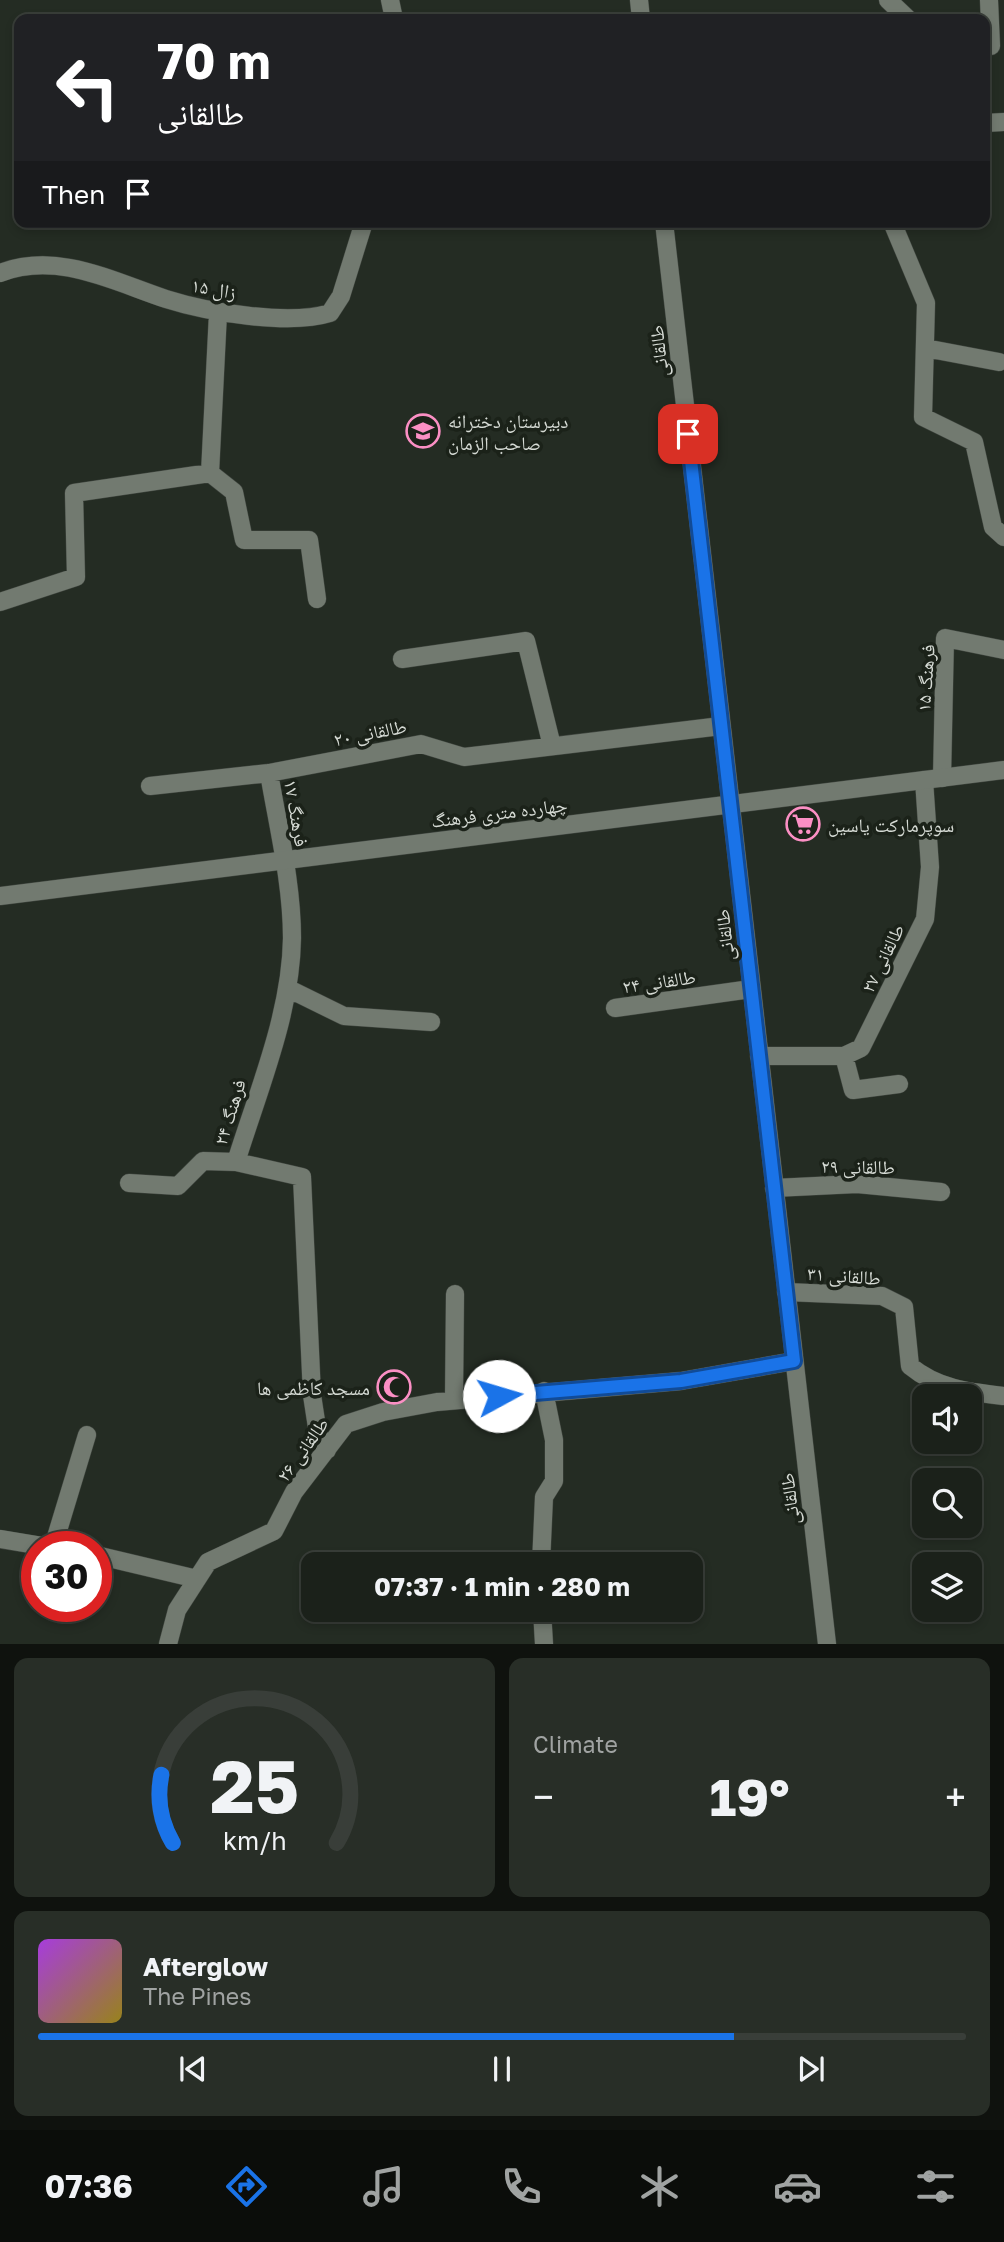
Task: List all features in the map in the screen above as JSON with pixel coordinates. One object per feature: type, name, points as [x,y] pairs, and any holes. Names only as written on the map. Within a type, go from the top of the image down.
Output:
[{"type":"street","points":[[888,0],[903,14]]},
{"type":"street","points":[[989,0],[997,24],[990,46]]},
{"type":"street","name":"زال ۱۵","points":[[0,272],[20,265],[75,269],[218,313],[315,318],[330,313],[341,296],[362,228]]},
{"type":"street","name":"طالقانی","points":[[665,228],[827,1643]]},
{"type":"street","points":[[895,228],[926,303],[923,417],[974,442],[993,527],[1004,537]]},
{"type":"street","points":[[210,472],[218,313]]},
{"type":"street","points":[[925,348],[999,362]]},
{"type":"street","points":[[0,602],[76,577],[74,493],[210,472],[234,492],[244,540],[309,540],[317,599]]},
{"type":"street","name":"فرهنگ ۱۵","points":[[933,779],[945,638],[1004,650]]},
{"type":"street","points":[[402,659],[526,641],[552,746]]},
{"type":"street","name":"طالقانی ۲۰","points":[[150,786],[269,773],[421,744],[464,757],[721,726]]},
{"type":"street","name":"چهارده متری فرهنگ","points":[[0,895],[1004,770]]},
{"type":"street","name":"فرهنگ ۱۷","points":[[269,773],[283,860]]},
{"type":"street","name":"طالقانی ۲۷","points":[[844,1056],[861,1048],[925,919],[933,779]]},
{"type":"street","name":"فرهنگ ۲۴","points":[[283,860],[292,939],[286,988],[236,1162],[302,1177],[312,1395],[318,1434],[327,1450]]},
{"type":"street","points":[[286,988],[344,1016],[431,1022]]},
{"type":"street","name":"طالقانی ۲۴","points":[[615,1008],[751,989]]},
{"type":"street","points":[[759,1056],[844,1056],[853,1090],[899,1084]]},
{"type":"street","points":[[129,1183],[178,1185],[203,1161],[236,1162]]},
{"type":"street","name":"طالقانی ۲۹","points":[[774,1188],[857,1184],[941,1192]]},
{"type":"street","name":"طالقانی ۳۱","points":[[786,1292],[882,1296],[904,1307],[910,1366],[928,1381],[968,1392],[1004,1396]]},
{"type":"street","points":[[454,1294],[454,1400]]},
{"type":"street","name":"طالقانی ۲۶","points":[[168,1643],[177,1611],[208,1562],[274,1531],[295,1492],[346,1424],[383,1412],[454,1400],[681,1381],[794,1361]]},
{"type":"street","points":[[542,1552],[544,1497],[554,1481],[554,1440],[544,1391]]},
{"type":"street","points":[[56,1531],[87,1435]]},
{"type":"street","points":[[0,1539],[21,1542]]},
{"type":"street","points":[[112,1559],[197,1579]]},
{"type":"street","points":[[543,1622],[544,1643]]},
{"type":"place","name":"دبیرستان دخترانه صاحب الزمان","points":[[423,431]]},
{"type":"place","name":"سوپرمارکت یاسین","points":[[803,824]]},
{"type":"place","name":"مسجد کاظمی ها","points":[[394,1387]]},
{"type":"route","points":[[499,1396],[592,1386],[681,1381],[794,1361],[688,434]]}]
